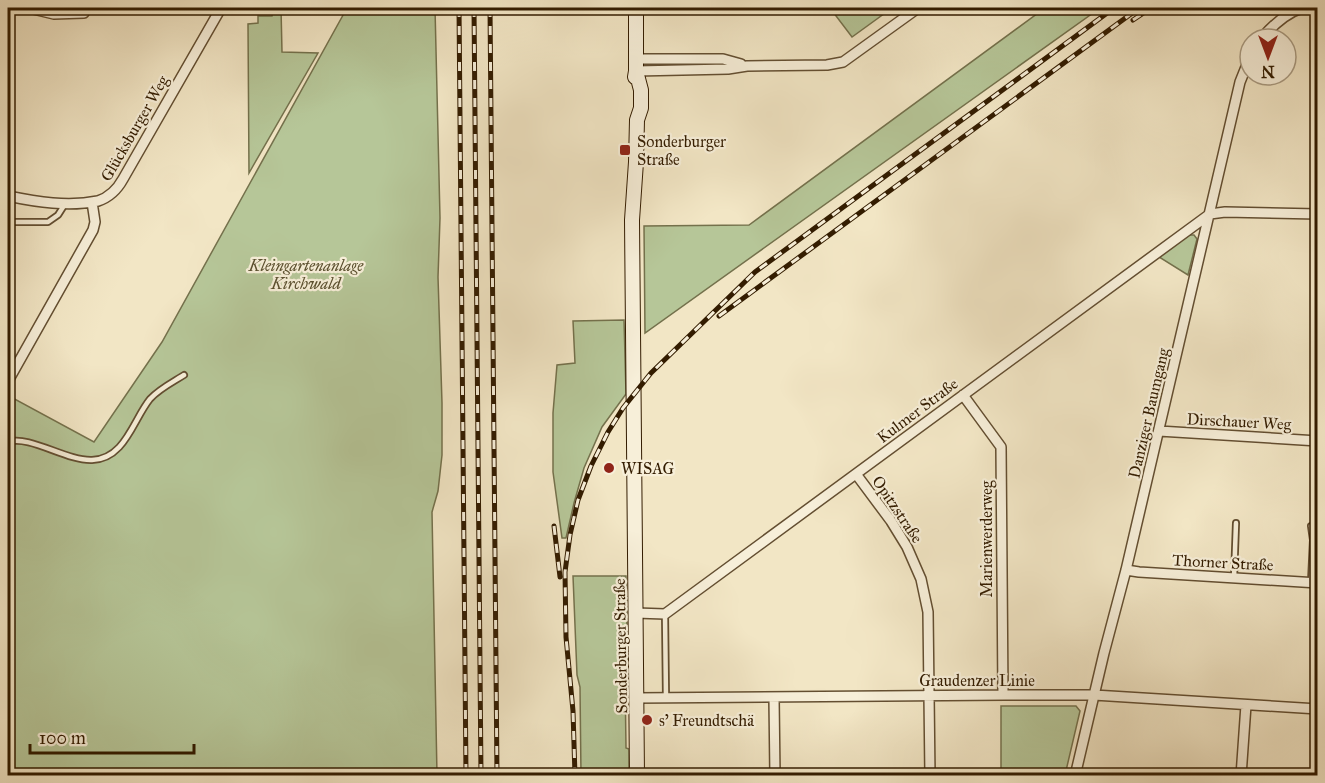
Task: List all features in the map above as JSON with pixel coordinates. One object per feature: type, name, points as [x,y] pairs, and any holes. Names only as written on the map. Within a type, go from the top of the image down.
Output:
[{"type":"street","points":[[29,8],[54,14],[84,13]]},
{"type":"street","name":"Glücksburger Weg","points":[[92,202],[107,197],[120,185],[220,8]]},
{"type":"street","name":"Sonderburger Straße","points":[[636,8],[636,65],[641,90],[641,108],[637,120],[632,220],[638,776]]},
{"type":"street","points":[[636,65],[728,69],[747,66],[826,66],[843,62],[918,8]]},
{"type":"street","points":[[1270,27],[1302,8]]},
{"type":"street","name":"Danziger Baumgang","points":[[1075,776],[1126,570],[1239,87]]},
{"type":"street","points":[[8,196],[65,204],[92,202],[95,222],[93,230],[8,381]]},
{"type":"street","points":[[1210,214],[1225,212],[1317,214]]},
{"type":"street","name":"Kulmer Straße","points":[[665,614],[1210,214]]},
{"type":"street","name":"Marienwerderweg","points":[[963,395],[1001,447],[1002,695]]},
{"type":"street","name":"Dirschauer Weg","points":[[1159,431],[1317,441]]},
{"type":"street","name":"Opitzstraße","points":[[856,474],[908,547],[921,579],[928,612],[930,776]]},
{"type":"street","name":"Thorner Straße","points":[[1126,570],[1314,582]]},
{"type":"street","points":[[636,614],[665,614]]},
{"type":"street","name":"Graudenzer Linie","points":[[637,698],[1094,695],[1317,709]]},
{"type":"street","points":[[774,698],[775,776]]},
{"type":"street","points":[[1241,776],[1246,705]]},
{"type":"lane","points":[[8,222],[48,222],[58,215],[65,204]]},
{"type":"lane","points":[[8,442],[12,440],[25,442],[76,459],[94,460],[111,454],[123,443],[150,399],[184,375]]},
{"type":"lane","points":[[1234,578],[1236,523]]},
{"type":"lane","points":[[1311,526],[1314,582]]},
{"type":"lane","points":[[665,614],[666,698]]},
{"type":"green space","points":[[273,8],[281,8],[282,52],[318,53],[249,173],[248,24],[258,23],[258,16],[272,16]]},
{"type":"green space","name":"Kleingartenanlage Kirchwald","points":[[347,8],[435,8],[442,403],[442,455],[438,491],[432,512],[437,775],[8,776],[8,404],[11,397],[94,442],[162,342]]},
{"type":"green space","points":[[830,8],[892,8],[852,37]]},
{"type":"green space","points":[[1045,8],[1100,8],[645,333],[644,226],[749,225]]},
{"type":"green space","points":[[1189,235],[1194,235],[1197,239],[1188,275],[1159,257]]},
{"type":"green space","points":[[624,320],[626,394],[602,427],[584,468],[566,538],[562,538],[553,472],[553,413],[557,365],[575,363],[573,321]]},
{"type":"green space","points":[[573,576],[626,576],[628,676],[625,676],[626,748],[629,749],[629,775],[581,775],[580,687],[577,675]]},
{"type":"green space","points":[[1001,706],[1076,706],[1080,711],[1065,775],[1001,775]]},
{"type":"railway","points":[[459,8],[466,776]]},
{"type":"railway","points":[[474,8],[481,776]]},
{"type":"railway","points":[[490,8],[497,776]]},
{"type":"railway","points":[[575,776],[573,711],[566,637],[565,572],[578,500],[591,466],[623,408],[651,373],[755,272],[1114,8]]},
{"type":"railway","points":[[719,316],[1139,8]]},
{"type":"railway","points":[[1133,20],[1151,8]]},
{"type":"railway","points":[[554,526],[560,577]]},
{"type":"place","name":"Sonderburger Straße","points":[[625,150]]},
{"type":"place","name":"WISAG","points":[[609,468]]},
{"type":"place","name":"s' Freundtschä","points":[[647,720]]}]
